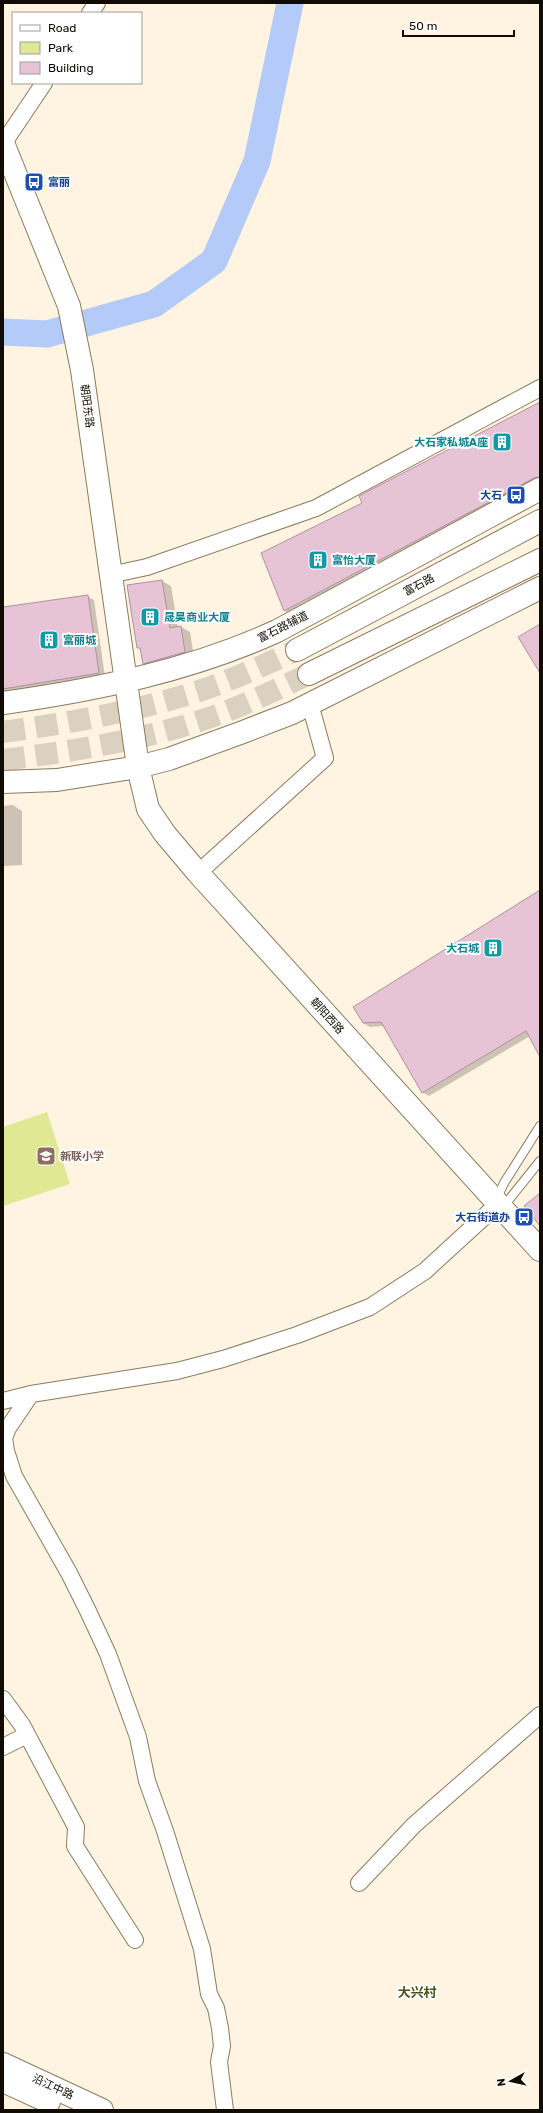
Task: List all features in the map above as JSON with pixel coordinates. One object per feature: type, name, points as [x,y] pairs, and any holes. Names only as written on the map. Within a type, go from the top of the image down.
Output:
[{"type":"main road","name":"朝阳东路","points":[[3,144],[69,306],[78,348],[138,768]]},
{"type":"main road","name":"富石路辅道","points":[[3,703],[31,700],[173,669],[246,645],[277,630],[540,489]]},
{"type":"main road","name":"富石路","points":[[298,650],[540,521]]},
{"type":"main road","points":[[309,674],[540,560]]},
{"type":"main road","points":[[3,782],[57,780],[138,768],[169,759],[243,732],[310,704],[540,588]]},
{"type":"main road","name":"朝阳西路","points":[[138,768],[148,809],[165,834],[198,873],[540,1250]]},
{"type":"main road","name":"沿江中路","points":[[3,2064],[102,2110]]},
{"type":"main road","name":"沿江中路","points":[[3,2081],[67,2110]]},
{"type":"street","points":[[91,12],[97,3]]},
{"type":"street","points":[[3,144],[43,84]]},
{"type":"street","points":[[110,575],[147,567],[316,508],[540,388]]},
{"type":"street","points":[[198,873],[325,758],[310,704]]},
{"type":"street","points":[[3,1401],[31,1394],[177,1370],[215,1361],[297,1335],[370,1307],[425,1271],[500,1206]]},
{"type":"street","points":[[31,1394],[8,1428],[4,1438],[6,1451],[14,1476],[69,1573],[108,1654],[138,1737],[147,1780],[165,1831],[202,1950],[209,1994],[216,2008],[222,2046],[219,2062],[225,2110]]},
{"type":"street","points":[[3,1699],[28,1735],[76,1827],[75,1846],[136,1940]]},
{"type":"street","points":[[359,1883],[414,1825],[540,1715]]},
{"type":"street","points":[[3,1747],[28,1735]]},
{"type":"lane","points":[[540,1126],[496,1196],[500,1206],[540,1161]]},
{"type":"green space","points":[[47,1112],[70,1184],[3,1206],[3,1127]]},
{"type":"building","name":"大石家私城A座","points":[[540,402],[540,477],[534,478],[284,611],[261,553],[362,503],[359,496]]},
{"type":"building","name":"晟昊商业大厦","points":[[162,580],[170,628],[181,626],[185,652],[143,664],[140,648],[137,648],[127,585]]},
{"type":"building","name":"富丽城","points":[[88,595],[99,673],[3,689],[3,607]]},
{"type":"building","points":[[540,624],[540,673],[518,637]]},
{"type":"building","name":"大石城","points":[[540,890],[540,1057],[526,1031],[422,1093],[381,1022],[363,1023],[353,1007]]},
{"type":"building","points":[[540,1193],[540,1226],[524,1206]]},
{"type":"waterway","points":[[3,332],[47,334],[154,304],[214,261],[257,161],[290,3]]},
{"type":"tunnel","points":[[3,732],[104,716],[153,704],[202,690],[297,650]]},
{"type":"tunnel","points":[[3,760],[110,744],[162,732],[214,716],[309,674]]},
{"type":"place","name":"富丽","points":[[34,182]]},
{"type":"place","name":"大石家私城A座","points":[[502,442]]},
{"type":"place","name":"大石","points":[[516,495]]},
{"type":"place","name":"富怡大厦","points":[[318,560]]},
{"type":"place","name":"晟昊商业大厦","points":[[150,617]]},
{"type":"place","name":"富丽城","points":[[49,640]]},
{"type":"place","name":"大石城","points":[[493,948]]},
{"type":"place","name":"新联小学","points":[[46,1156]]},
{"type":"place","name":"大石街道办","points":[[524,1217]]},
{"type":"district","name":"大兴村","points":[[417,1992]]}]
